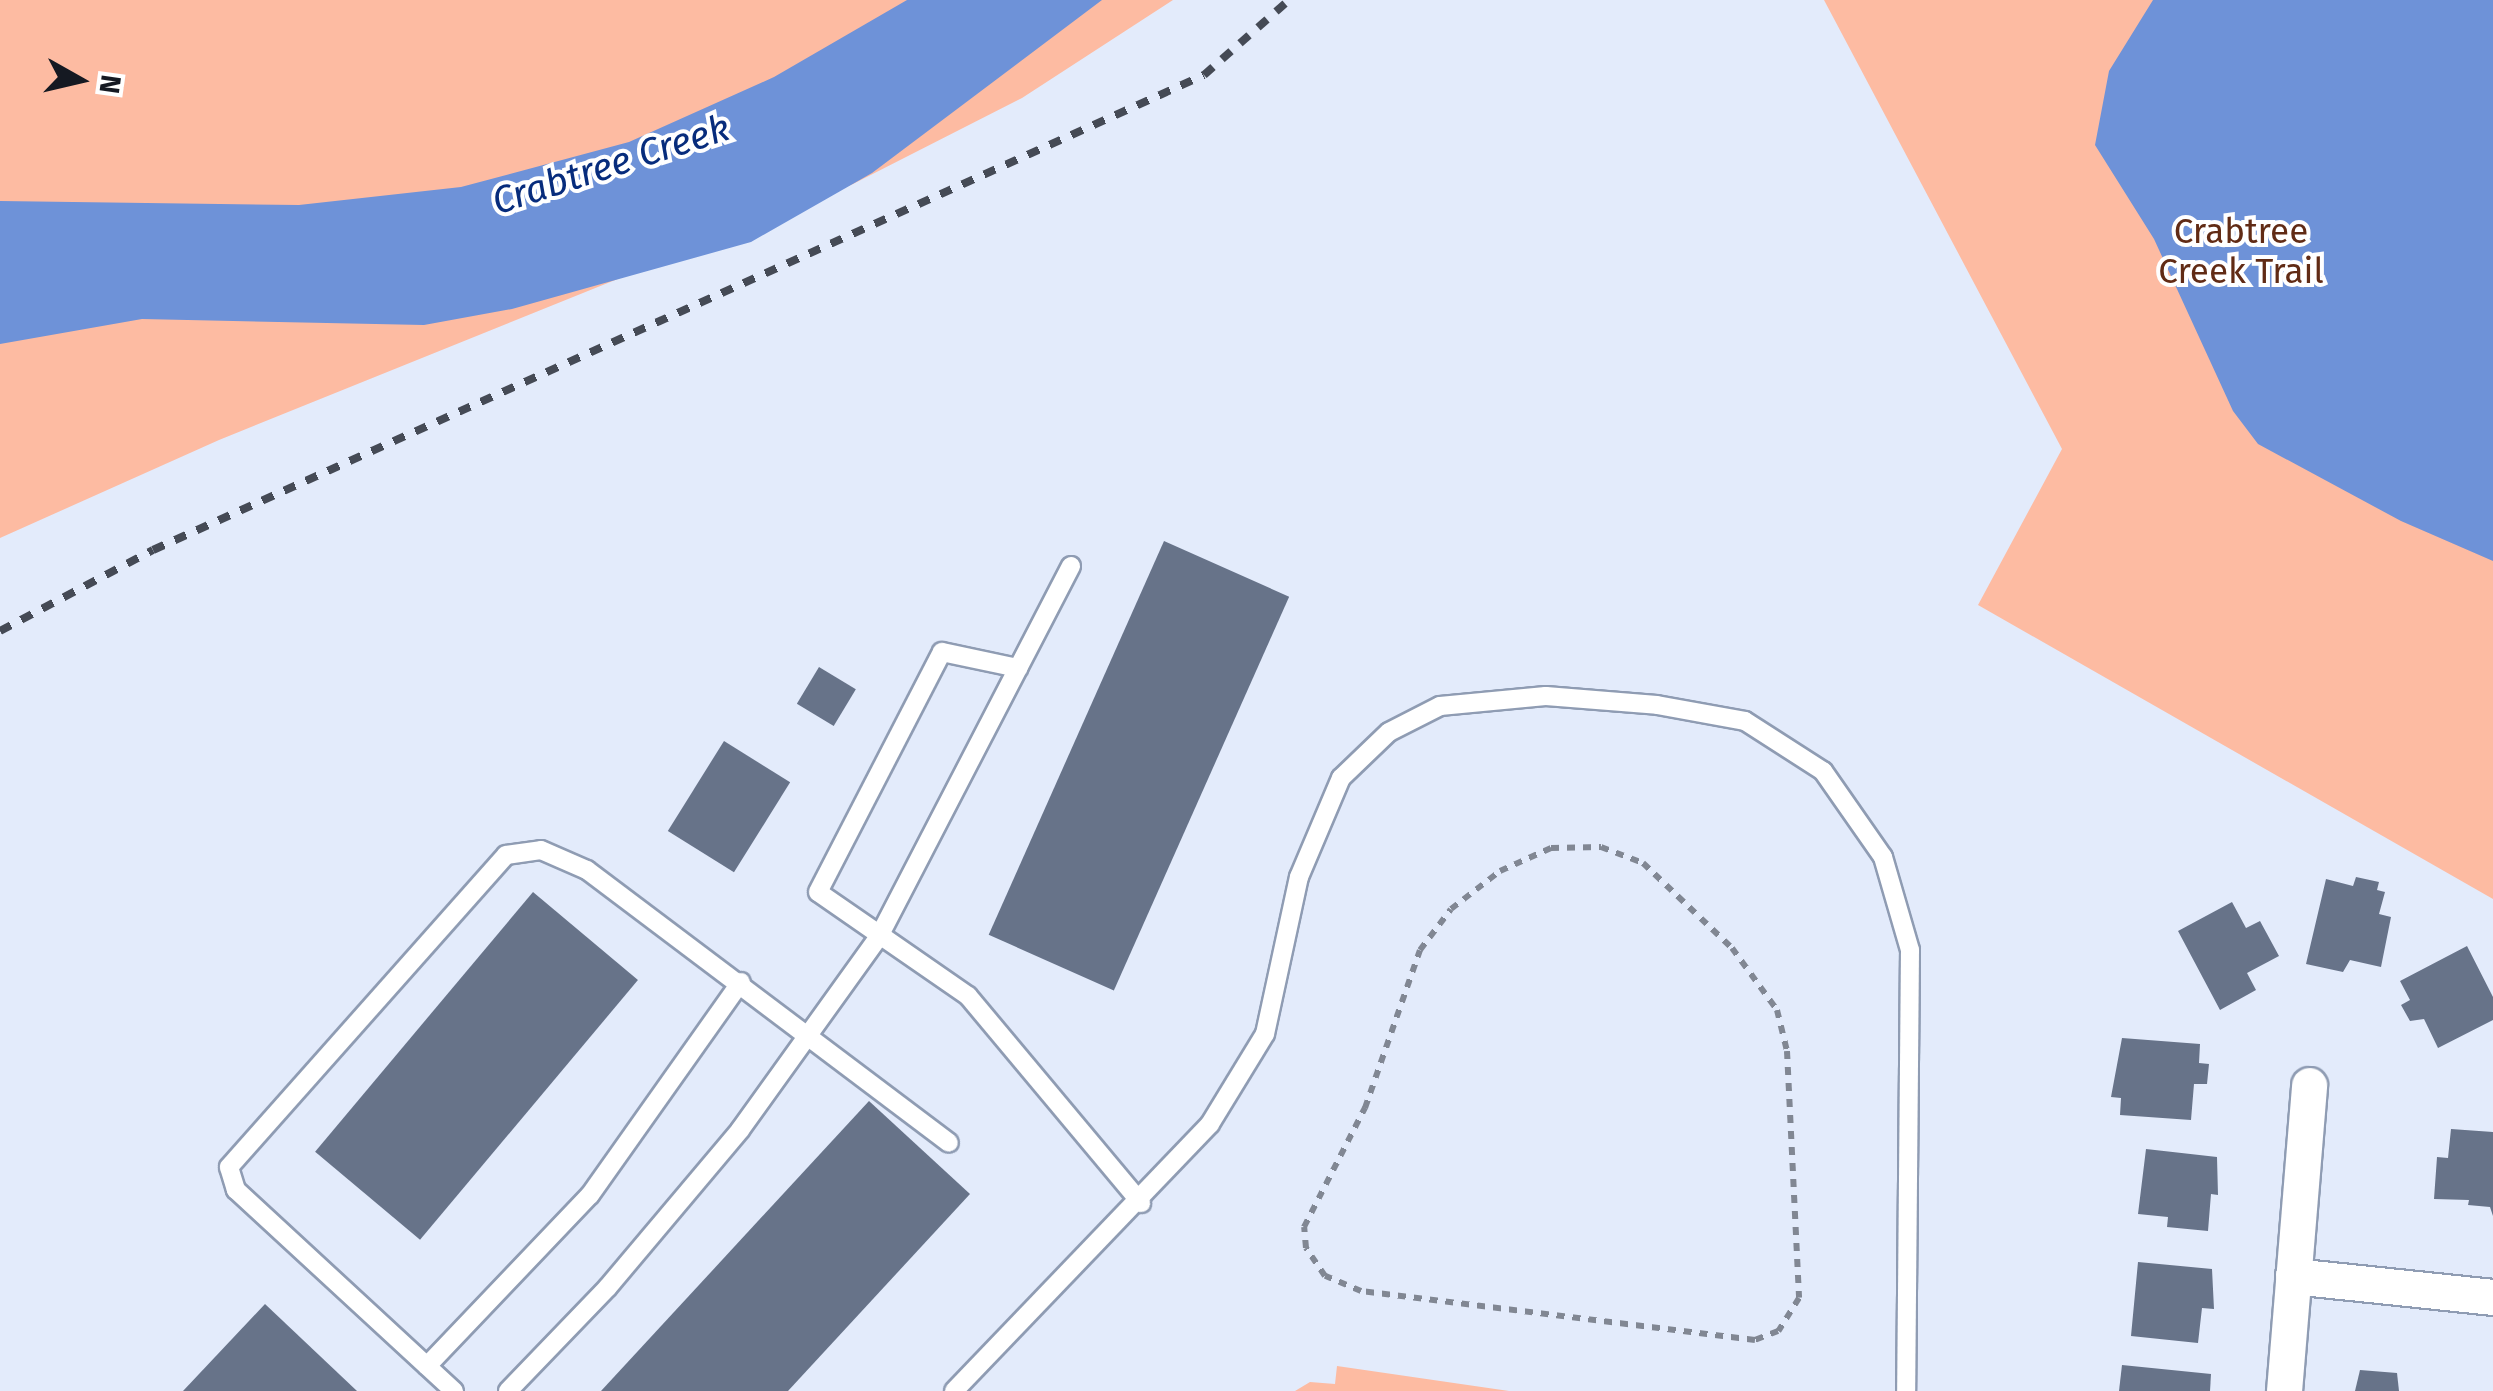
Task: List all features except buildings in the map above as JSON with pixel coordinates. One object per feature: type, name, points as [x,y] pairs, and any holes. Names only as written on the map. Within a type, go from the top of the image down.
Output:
[{"type":"street","points":[[2284,1391],[2309,1086]]},
{"type":"street","points":[[2294,1276],[2493,1298]]},
{"type":"lane","points":[[508,1391],[620,1273],[740,1130],[880,934],[1070,566]]},
{"type":"lane","points":[[1018,668],[942,652],[818,892],[968,996],[1141,1203]]},
{"type":"lane","points":[[954,1391],[1141,1203],[1210,1124],[1265,1034],[1299,878],[1341,778],[1389,732],[1440,706],[1546,696],[1745,721],[1823,771],[1883,857],[1910,950],[1906,1391]]},
{"type":"lane","points":[[454,1391],[236,1190],[229,1167],[264,1121],[506,855],[540,850],[587,870],[810,1032],[949,1143]]},
{"type":"lane","points":[[427,1366],[590,1196],[741,982]]},
{"type":"path","points":[[1601,847],[1643,862],[1732,948],[1777,1010],[1787,1052],[1800,1278],[1800,1298],[1778,1331],[1755,1340],[1724,1340],[1361,1291],[1324,1276],[1306,1248],[1304,1227],[1365,1108],[1420,950],[1451,909],[1500,871],[1551,848],[1601,847]]},
{"type":"green space","points":[[0,0],[1173,0],[1022,98],[853,184],[219,440],[0,538]]},
{"type":"green space","name":"Crabtree Creek Trail","points":[[1824,0],[2493,0],[2493,899],[1978,605],[2062,449]]},
{"type":"green space","points":[[1337,1366],[1509,1391],[1295,1391],[1310,1382],[1335,1384]]},
{"type":"water","name":"Crabtree Creek","points":[[907,0],[1102,0],[872,173],[751,242],[512,309],[424,325],[142,319],[0,344],[0,201],[299,205],[461,187],[629,142],[774,77]]},
{"type":"water","points":[[2153,0],[2493,0],[2493,561],[2401,521],[2258,444],[2233,411],[2154,239],[2095,145],[2109,71]]},
{"type":"railway","points":[[0,631],[153,550],[1204,75],[1289,0]]}]
